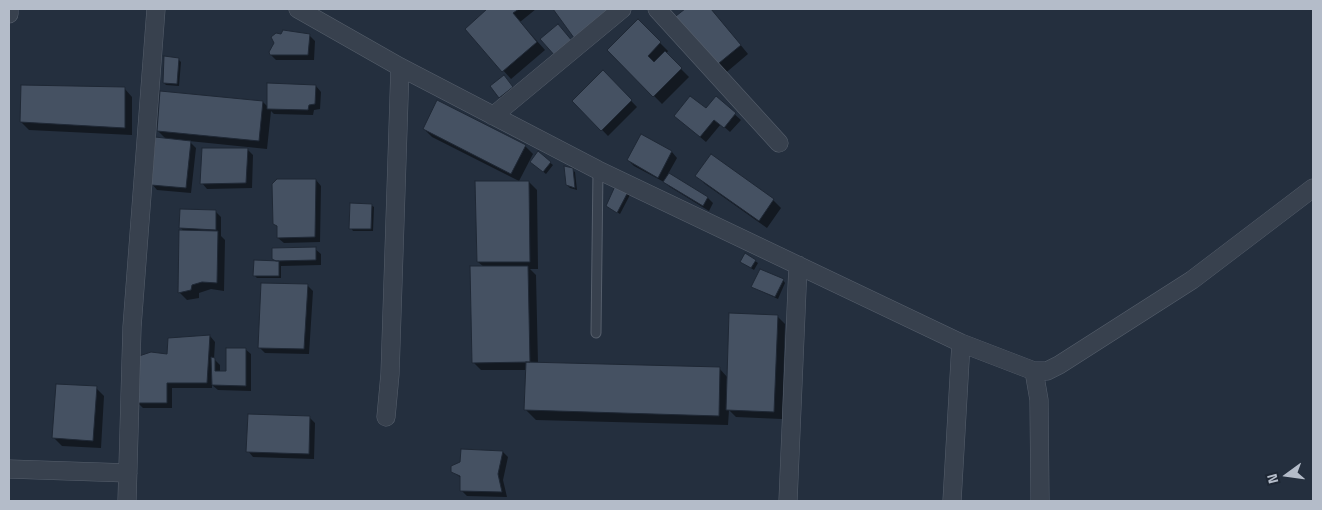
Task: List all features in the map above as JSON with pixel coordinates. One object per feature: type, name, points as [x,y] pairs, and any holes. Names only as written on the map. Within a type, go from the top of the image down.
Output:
[{"type":"street","points":[[9,9],[9,14]]},
{"type":"street","points":[[127,501],[132,327],[156,9]]},
{"type":"street","points":[[298,9],[400,68],[598,170],[961,343],[1034,371],[1047,371],[1060,365],[1192,280],[1313,188]]},
{"type":"street","points":[[493,116],[622,9]]},
{"type":"street","points":[[657,9],[778,143]]},
{"type":"street","points":[[386,416],[390,374],[400,68]]},
{"type":"street","points":[[788,501],[798,265]]},
{"type":"street","points":[[952,501],[961,343]]},
{"type":"street","points":[[1034,371],[1039,400],[1040,501]]},
{"type":"street","points":[[9,469],[128,473]]},
{"type":"lane","points":[[596,333],[598,170]]},
{"type":"building","points":[[487,9],[519,9],[513,13],[537,42],[502,72],[465,29]]},
{"type":"building","points":[[553,9],[608,9],[612,14],[577,42]]},
{"type":"building","points":[[685,9],[711,9],[741,45],[713,68],[672,19]]},
{"type":"building","points":[[638,19],[661,42],[648,56],[654,62],[665,51],[682,68],[653,97],[607,50]]},
{"type":"building","points":[[558,24],[573,42],[556,57],[540,39]]},
{"type":"building","points":[[283,30],[310,34],[308,55],[270,55],[269,52],[274,43],[271,37],[276,33],[281,34]]},
{"type":"building","points":[[164,56],[179,58],[177,84],[163,83]]},
{"type":"building","points":[[603,70],[632,100],[601,131],[572,101]]},
{"type":"building","points":[[504,75],[513,87],[499,98],[490,86]]},
{"type":"building","points":[[267,83],[316,85],[315,104],[309,105],[308,110],[267,109]]},
{"type":"building","points":[[21,85],[125,87],[125,128],[20,122]]},
{"type":"building","points":[[160,91],[263,101],[259,141],[157,131]]},
{"type":"building","points":[[690,96],[706,108],[716,96],[736,113],[724,128],[714,120],[700,137],[674,116]]},
{"type":"building","points":[[437,100],[526,145],[511,174],[423,129]]},
{"type":"building","points":[[641,134],[672,151],[658,178],[627,160]]},
{"type":"building","points":[[155,137],[191,141],[186,188],[151,185]]},
{"type":"building","points":[[202,148],[248,148],[246,183],[200,184]]},
{"type":"building","points":[[538,151],[551,162],[543,172],[530,162]]},
{"type":"building","points":[[711,154],[774,199],[759,221],[695,176]]},
{"type":"building","points":[[564,166],[573,168],[575,188],[566,185]]},
{"type":"building","points":[[669,173],[708,197],[703,206],[663,182]]},
{"type":"building","points":[[277,179],[316,179],[315,237],[277,238],[277,226],[273,224],[272,184]]},
{"type":"building","points":[[475,181],[529,181],[530,262],[477,262]]},
{"type":"building","points":[[616,184],[629,190],[617,213],[606,206]]},
{"type":"building","points":[[350,203],[372,204],[371,229],[349,229]]},
{"type":"building","points":[[180,209],[216,210],[216,230],[179,228]]},
{"type":"building","points":[[179,230],[218,231],[217,283],[202,282],[192,285],[191,290],[178,293]]},
{"type":"building","points":[[316,247],[316,260],[276,261],[272,259],[272,248]]},
{"type":"building","points":[[745,253],[756,260],[751,268],[740,262]]},
{"type":"building","points":[[254,260],[279,261],[279,276],[253,276]]},
{"type":"building","points":[[470,266],[528,266],[530,362],[472,363]]},
{"type":"building","points":[[760,269],[784,279],[775,297],[751,287]]},
{"type":"building","points":[[261,283],[308,284],[304,349],[258,348]]},
{"type":"building","points":[[729,313],[778,315],[774,412],[726,410]]},
{"type":"building","points":[[210,335],[207,383],[167,383],[167,403],[137,403],[136,357],[151,352],[167,354],[168,338]]},
{"type":"building","points":[[226,348],[246,348],[246,386],[212,385],[211,357],[215,358],[215,371],[226,371]]},
{"type":"building","points":[[526,362],[720,367],[719,416],[524,410]]},
{"type":"building","points":[[56,384],[97,386],[93,441],[52,438]]},
{"type":"building","points":[[248,414],[310,416],[309,454],[246,452]]},
{"type":"building","points":[[461,449],[503,451],[498,474],[502,492],[460,491],[460,476],[451,472],[451,466],[460,462]]}]
